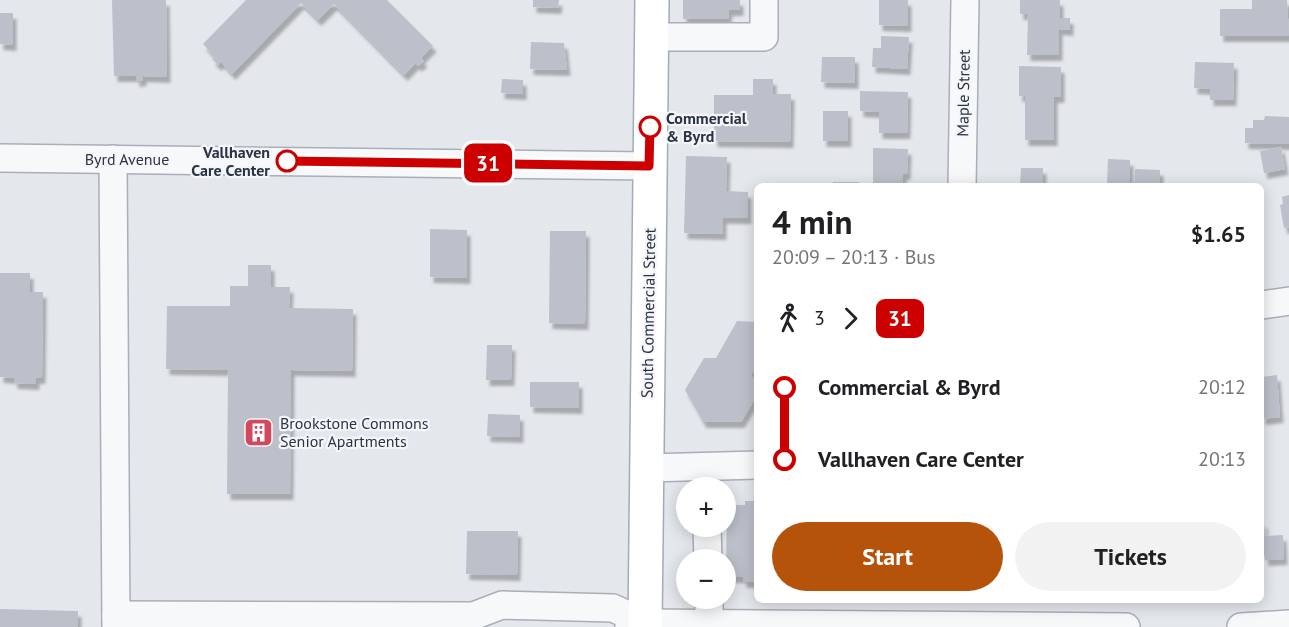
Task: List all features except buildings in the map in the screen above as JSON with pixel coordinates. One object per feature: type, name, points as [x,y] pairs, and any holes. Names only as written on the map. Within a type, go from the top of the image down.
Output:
[{"type":"main road","name":"South Commercial Street","points":[[638,626],[647,468],[652,0]]},
{"type":"street","points":[[651,38],[764,37],[764,0]]},
{"type":"street","name":"Maple Street","points":[[962,183],[965,0]]},
{"type":"street","name":"Byrd Avenue","points":[[0,158],[649,166]]},
{"type":"street","points":[[113,159],[116,621],[343,621],[472,616],[502,605],[613,608],[638,626],[709,611],[958,617],[1126,627]]},
{"type":"street","points":[[1264,305],[1289,301]]},
{"type":"street","points":[[647,468],[674,469],[706,476],[754,466]]},
{"type":"street","points":[[472,616],[498,627]]},
{"type":"street","points":[[1241,627],[1289,624]]},
{"type":"bus line","name":"31","points":[[287,161],[649,166],[650,127]]},
{"type":"place","name":"Commercial & Byrd","points":[[650,127]]},
{"type":"place","name":"Vallhaven Care Center","points":[[287,161]]},
{"type":"place","name":"Brookstone Commons Senior Apartments","points":[[259,432]]}]
